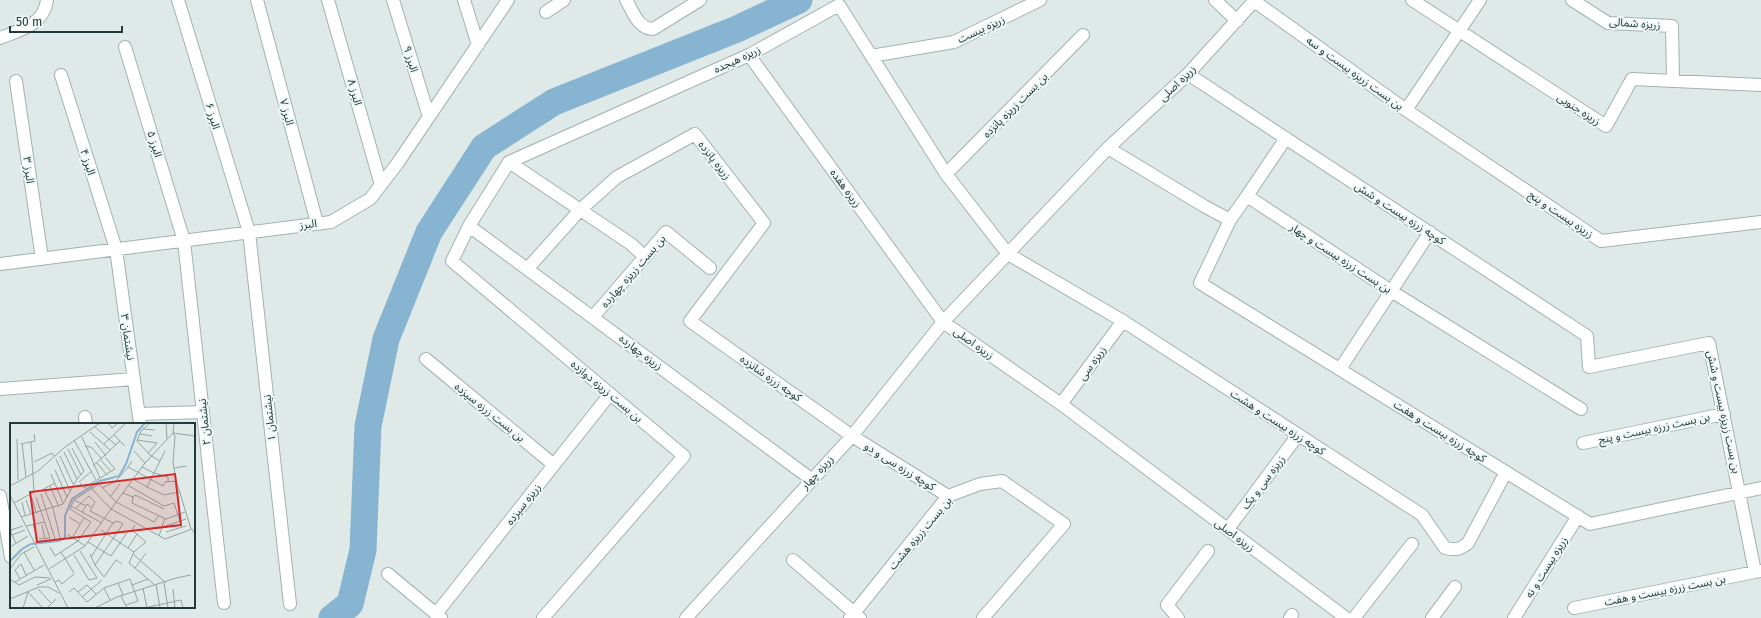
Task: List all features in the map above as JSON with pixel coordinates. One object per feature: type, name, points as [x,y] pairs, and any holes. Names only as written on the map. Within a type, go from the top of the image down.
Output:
[{"type":"street","points":[[0,38],[27,28],[36,22],[43,14],[47,0]]},
{"type":"street","name":"البرز ۶","points":[[178,0],[249,232]]},
{"type":"street","name":"البرز ۷","points":[[256,0],[317,223]]},
{"type":"street","name":"البرز ۸","points":[[328,0],[381,185]]},
{"type":"street","name":"البرز ۹","points":[[393,0],[429,117]]},
{"type":"street","points":[[464,0],[478,45]]},
{"type":"street","name":"البرز","points":[[0,264],[331,222],[370,199],[397,164],[508,0]]},
{"type":"street","points":[[546,12],[564,0]]},
{"type":"street","points":[[626,0],[642,25],[647,29],[653,29],[700,0]]},
{"type":"street","name":"زریزه بیست","points":[[871,56],[954,42],[1040,0]]},
{"type":"street","points":[[1215,0],[1237,21]]},
{"type":"street","name":"زریزه اصلی","points":[[1255,0],[1188,74],[1108,148],[943,322],[1061,404],[1346,618]]},
{"type":"street","name":"بن بست زریزه بیست و سه","points":[[1255,0],[1406,110],[1480,0]]},
{"type":"street","points":[[1412,0],[1460,30]]},
{"type":"street","name":"زریزه شمالی","points":[[1572,0],[1608,23],[1672,26],[1673,81]]},
{"type":"street","name":"زریزه هیجده","points":[[509,162],[749,54],[839,5],[946,174],[1008,254]]},
{"type":"street","name":"زریزه جنوبی","points":[[1460,30],[1606,126],[1632,79],[1761,85]]},
{"type":"street","name":"بن بست زریزه پانزده","points":[[946,174],[1083,36]]},
{"type":"street","name":"البرز ۵","points":[[125,47],[184,241]]},
{"type":"street","name":"زریزه هفده","points":[[749,54],[943,322]]},
{"type":"street","name":"کوچه زرزه بیست و شش","points":[[1188,74],[1587,336],[1589,366]]},
{"type":"street","name":"البرز ۴","points":[[60,75],[116,250]]},
{"type":"street","name":"البرز ۳","points":[[16,81],[42,259]]},
{"type":"street","name":"زریزه بیست و پنج","points":[[1406,110],[1601,241],[1761,222]]},
{"type":"street","name":"زریزه پانزده","points":[[528,268],[580,210],[617,177],[695,134],[764,223],[690,321]]},
{"type":"street","points":[[1108,148],[1230,220],[1286,138]]},
{"type":"street","points":[[509,162],[631,244],[644,257]]},
{"type":"street","name":"بن بست زریزه دوازده","points":[[509,162],[469,226],[452,261],[684,456],[542,618]]},
{"type":"street","name":"بن بست زرزه بیست و چهار","points":[[1247,196],[1391,291],[1580,409]]},
{"type":"street","name":"کوچه زرزه بیست و هفت","points":[[1230,220],[1200,283],[1590,524],[1761,488]]},
{"type":"street","name":"زریزه چهارده","points":[[469,226],[528,268],[811,479]]},
{"type":"street","name":"نيشتمان ۱","points":[[249,232],[290,604]]},
{"type":"street","name":"بن بست زریزه چهارده","points":[[593,317],[666,232],[710,268]]},
{"type":"street","points":[[1340,370],[1430,232]]},
{"type":"street","name":"نيشتمان ۲","points":[[184,241],[224,603]]},
{"type":"street","name":"نيشتمان ۳","points":[[116,250],[139,419]]},
{"type":"street","name":"کوچه زرزه بیست و هشت","points":[[1008,254],[1123,321],[1422,515],[1445,548],[1453,550],[1461,549],[1468,543],[1506,472]]},
{"type":"street","name":"کوچه زرزه شانزده","points":[[690,321],[852,436]]},
{"type":"street","name":"زریزه سی","points":[[1061,404],[1123,321]]},
{"type":"street","name":"زریزه چهار","points":[[686,618],[811,479],[852,436],[943,322]]},
{"type":"street","name":"بن بست زریزه بیست و شش","points":[[1589,366],[1709,343],[1740,493],[1758,571]]},
{"type":"street","name":"بن بست زرزه سیزده","points":[[426,359],[554,465]]},
{"type":"street","points":[[0,389],[134,379]]},
{"type":"street","name":"زریزه سیزده","points":[[438,616],[610,394]]},
{"type":"street","points":[[139,419],[203,412]]},
{"type":"street","name":"بن بست زرزه بیست و پنج","points":[[1583,443],[1724,414]]},
{"type":"street","name":"زریزه سی و یک","points":[[1228,529],[1298,435]]},
{"type":"street","name":"کوچه زرزه سی و دو","points":[[852,436],[948,496]]},
{"type":"street","name":"بن بست زریزه هشت","points":[[855,616],[948,496],[980,484],[1002,481],[1064,524],[983,618]]},
{"type":"street","points":[[0,496],[10,551]]},
{"type":"street","name":"زریزه بیست و نه","points":[[1514,618],[1578,516]]},
{"type":"street","points":[[1354,618],[1412,544]]},
{"type":"street","points":[[1178,618],[1167,605],[1208,551]]},
{"type":"street","points":[[792,560],[855,616]]},
{"type":"street","name":"بن بست زرزه بیست و هفت","points":[[1574,608],[1758,571]]},
{"type":"street","points":[[388,574],[438,616]]},
{"type":"street","points":[[1432,618],[1455,587]]},
{"type":"waterway","points":[[332,618],[350,604],[363,550],[368,426],[386,339],[429,232],[484,147],[554,102],[737,29],[799,0]]}]
